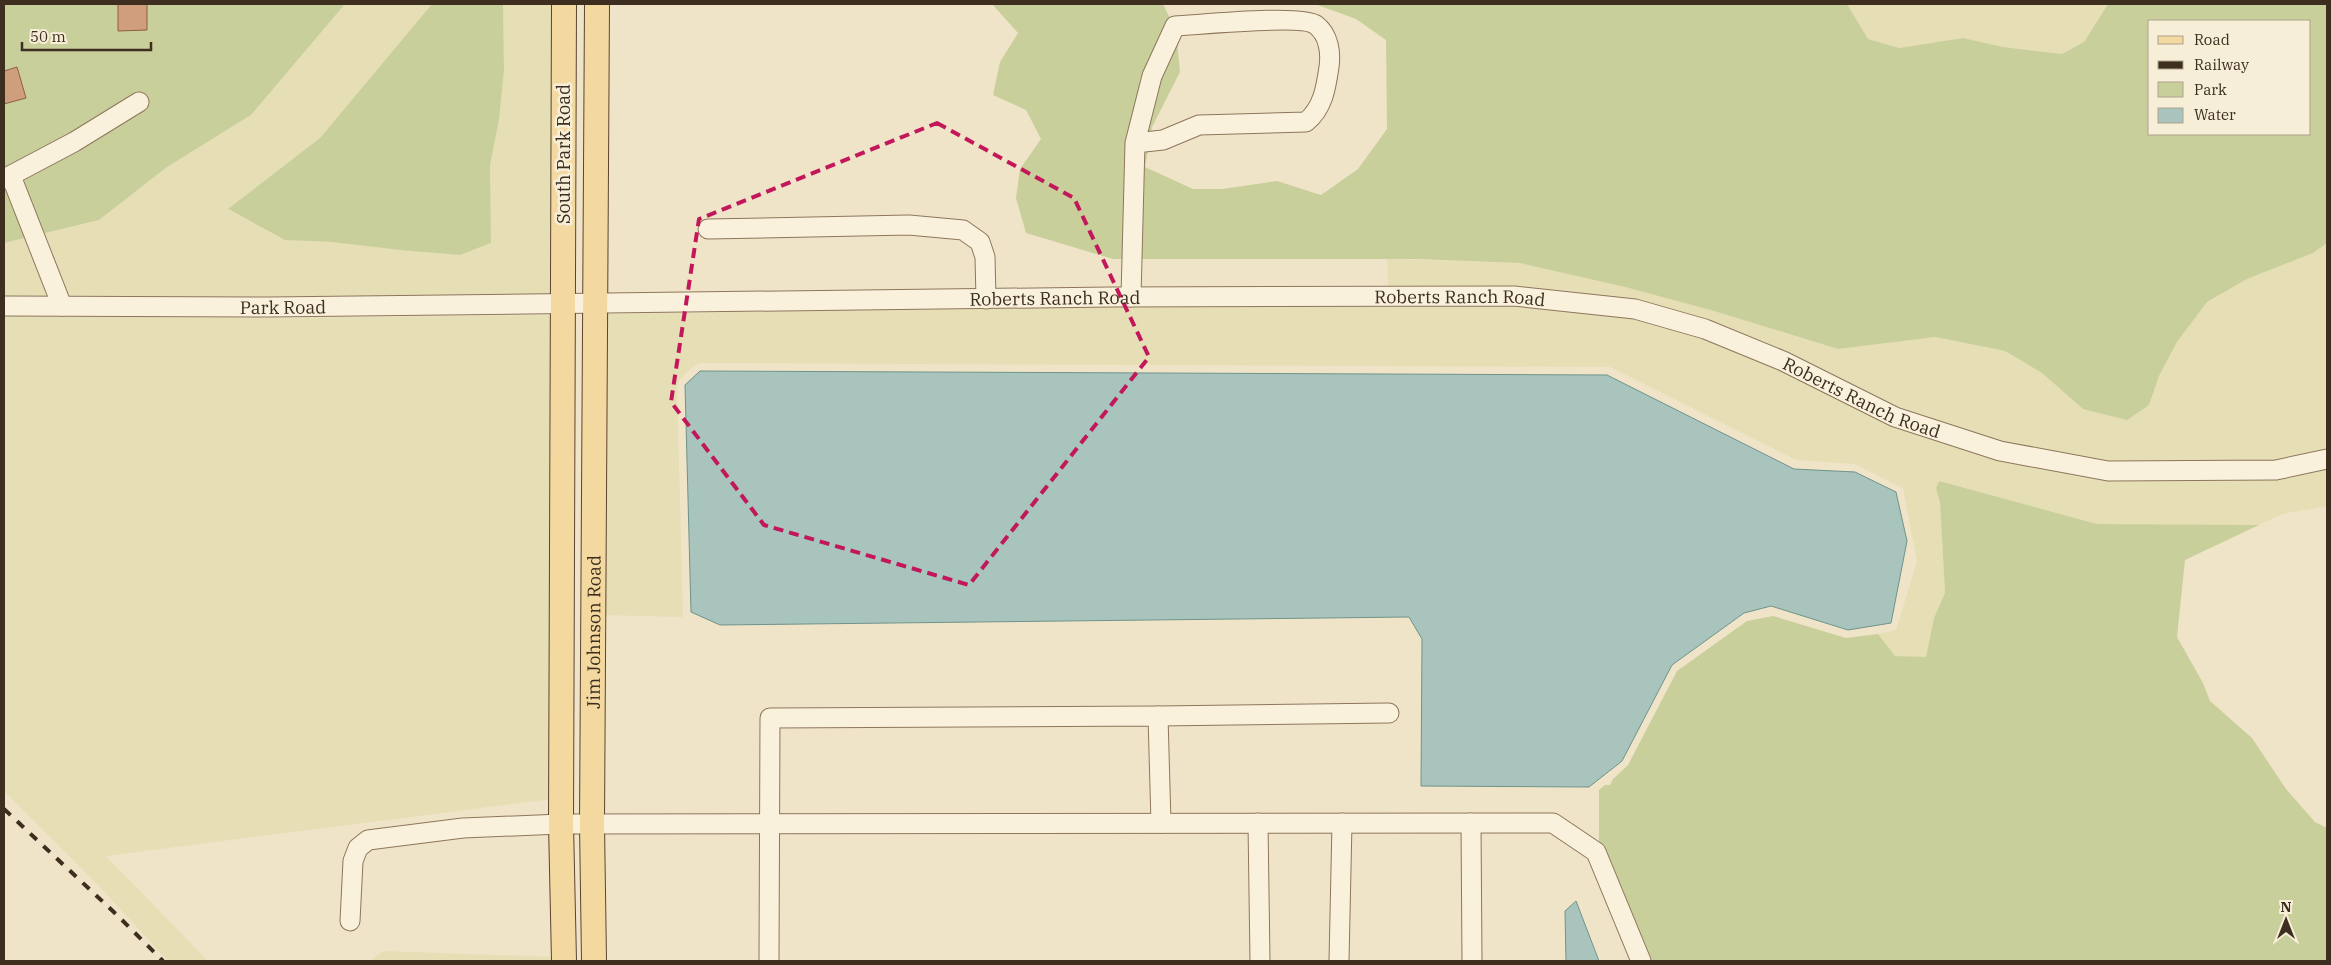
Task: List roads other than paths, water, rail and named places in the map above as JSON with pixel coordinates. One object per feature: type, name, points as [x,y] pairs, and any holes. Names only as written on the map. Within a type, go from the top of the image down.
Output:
[{"type":"main road","name":"South Park Road","points":[[564,4],[563,63],[578,304]]},
{"type":"main road","name":"South Park Road","points":[[578,304],[597,4]]},
{"type":"main road","name":"Jim Johnson Road","points":[[564,961],[561,824],[562,559],[578,304]]},
{"type":"main road","name":"Jim Johnson Road","points":[[578,304],[594,571],[592,824],[594,961]]},
{"type":"main road","points":[[562,559],[575,589],[574,783],[592,824]]},
{"type":"street","points":[[1131,297],[1135,143],[1152,76],[1175,26],[1294,19],[1316,24],[1326,36],[1330,58],[1325,90],[1317,114],[1306,122],[1199,125],[1163,140],[1135,143]]},
{"type":"street","points":[[62,306],[7,178],[107,123],[139,102]]},
{"type":"street","points":[[708,229],[909,224],[963,230],[980,242],[985,257],[986,299]]},
{"type":"street","name":"Roberts Ranch Road","points":[[578,304],[1131,297],[1514,296],[1635,309],[1705,329],[1783,361],[1895,417],[2000,451],[2108,471],[2276,470],[2327,459]]},
{"type":"street","name":"Park Road","points":[[4,306],[278,307],[578,304]]},
{"type":"street","points":[[769,961],[770,718],[1389,713]]},
{"type":"street","points":[[1158,716],[1161,823]]},
{"type":"street","points":[[350,922],[353,861],[358,848],[368,840],[463,828],[561,824],[769,823],[1553,823],[1596,852],[1641,961]]},
{"type":"street","points":[[1258,823],[1260,961]]},
{"type":"street","points":[[1339,961],[1342,823]]},
{"type":"street","points":[[1471,823],[1472,961]]},
{"type":"water","points":[[700,371],[1607,375],[1794,469],[1855,472],[1896,492],[1907,541],[1891,623],[1848,630],[1771,606],[1744,613],[1672,665],[1622,761],[1589,787],[1421,786],[1422,639],[1409,617],[720,625],[691,612],[685,385]]},
{"type":"water","points":[[1576,901],[1599,961],[1566,961],[1565,911]]},
{"type":"railway","points":[[4,809],[163,961]]}]
